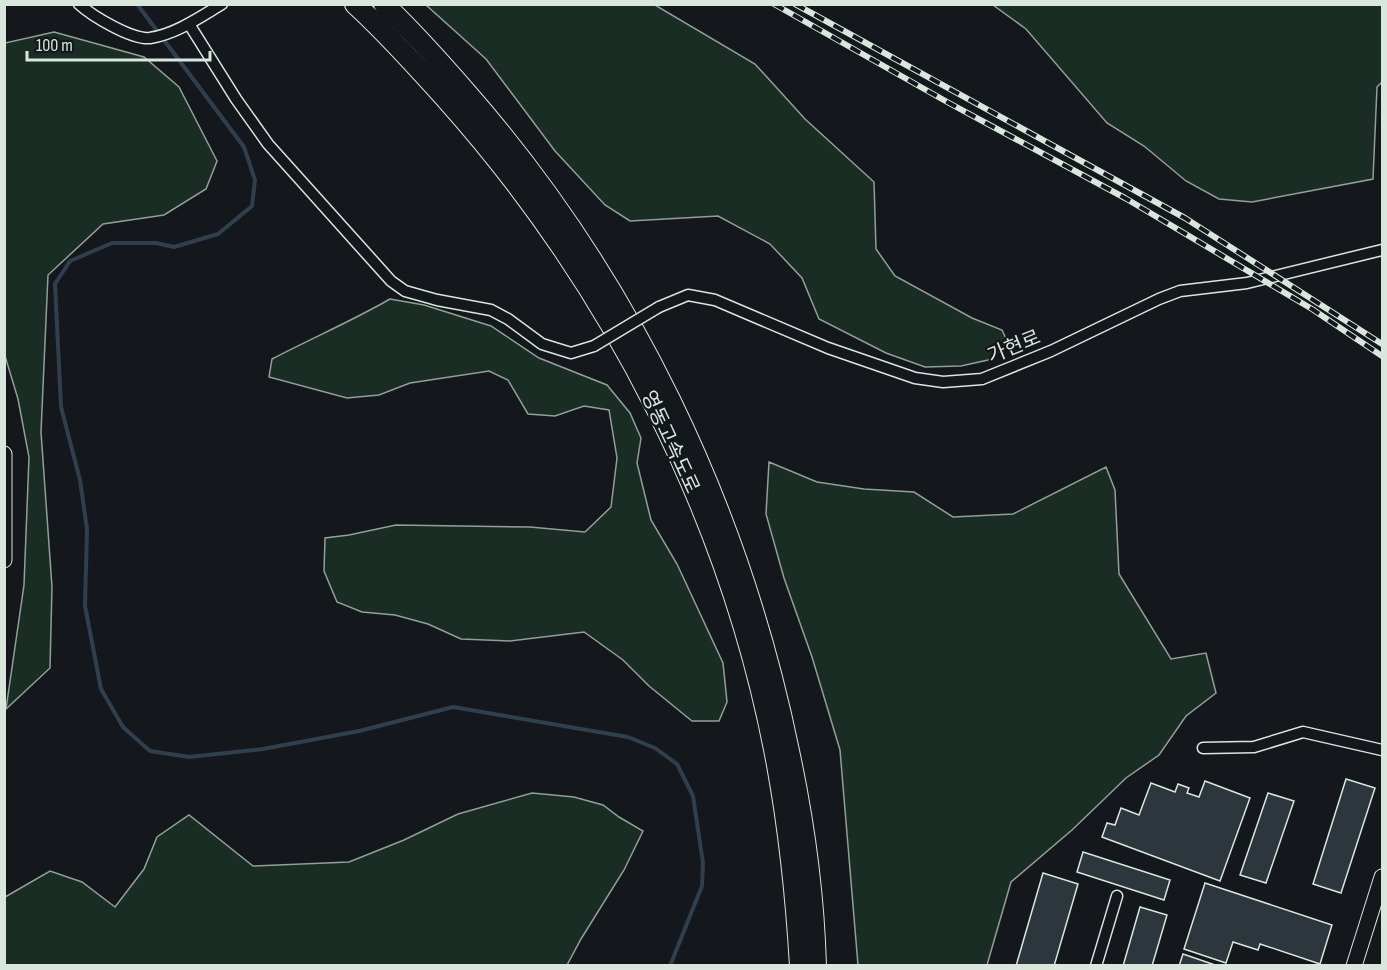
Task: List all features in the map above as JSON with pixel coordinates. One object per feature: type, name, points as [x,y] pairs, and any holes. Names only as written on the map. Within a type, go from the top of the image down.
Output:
[{"type":"highway","name":"영동고속도로","points":[[356,4],[381,27],[478,135],[530,201],[603,312],[664,426],[719,554],[746,638],[762,700],[777,763],[789,838],[800,966]]},
{"type":"highway","name":"영동고속도로","points":[[384,4],[441,63],[496,126],[558,207],[636,336],[673,405],[706,476],[746,585],[781,708],[799,798],[809,877],[816,966]]},
{"type":"street","points":[[79,4],[91,15],[141,38],[150,38],[189,24],[222,4]]},
{"type":"street","name":"가현로","points":[[189,24],[236,99],[268,144],[391,281],[405,291],[437,300],[491,310],[508,319],[542,344],[570,353],[594,346],[660,307],[688,295],[715,300],[828,348],[915,378],[943,382],[982,379],[1052,351],[1180,291],[1247,283],[1383,250]]},
{"type":"street","points":[[4,454],[4,560]]},
{"type":"street","points":[[1203,748],[1254,747],[1302,732],[1383,750]]},
{"type":"street","points":[[1354,966],[1383,877]]},
{"type":"street","points":[[1096,966],[1117,896]]},
{"type":"green space","points":[[426,5],[655,5],[755,64],[805,119],[874,182],[876,249],[895,276],[972,318],[1002,330],[1008,343],[988,360],[961,366],[925,367],[886,353],[819,319],[802,278],[770,244],[718,216],[630,221],[605,205],[555,151],[486,59]]},
{"type":"green space","points":[[993,5],[1382,5],[1382,82],[1377,87],[1373,179],[1252,202],[1219,199],[1186,181],[1144,146],[1107,123],[1026,29]]},
{"type":"green space","points":[[54,32],[144,57],[179,87],[217,161],[206,189],[164,215],[103,224],[48,275],[41,432],[52,587],[50,668],[6,709],[24,585],[29,457],[18,399],[5,356],[5,43]]},
{"type":"green space","points":[[390,299],[424,305],[491,326],[539,358],[607,385],[630,413],[641,438],[637,463],[651,520],[677,564],[723,663],[727,702],[719,721],[692,721],[649,686],[623,660],[584,632],[510,641],[461,639],[428,624],[395,615],[362,612],[337,602],[324,571],[325,538],[396,525],[530,527],[585,532],[611,507],[617,458],[609,410],[584,406],[555,416],[528,414],[508,380],[489,371],[410,383],[379,395],[347,398],[269,377],[272,359]]},
{"type":"green space","points":[[769,462],[817,482],[864,489],[914,492],[953,517],[1013,514],[1106,467],[1115,490],[1119,574],[1171,659],[1206,653],[1216,693],[1186,716],[1159,755],[1126,778],[1072,830],[1011,882],[987,965],[858,965],[840,750],[812,657],[784,578],[766,514]]},
{"type":"green space","points":[[532,793],[574,797],[603,805],[643,831],[624,870],[567,965],[5,965],[5,897],[50,871],[82,882],[115,907],[144,869],[157,837],[189,815],[253,866],[349,862],[404,840],[458,814]]},
{"type":"building","points":[[1346,779],[1375,788],[1341,893],[1313,884]]},
{"type":"building","points":[[1205,781],[1250,798],[1220,881],[1102,837],[1107,823],[1115,825],[1121,808],[1139,815],[1151,783],[1175,792],[1178,784],[1189,788],[1187,793],[1199,797]]},
{"type":"building","points":[[1268,793],[1294,801],[1266,883],[1240,875]]},
{"type":"building","points":[[1083,852],[1170,880],[1164,900],[1077,872]]},
{"type":"building","points":[[1043,873],[1078,884],[1054,966],[1016,966]]},
{"type":"building","points":[[1205,883],[1332,925],[1320,964],[1260,944],[1258,950],[1233,942],[1226,963],[1184,949]]},
{"type":"building","points":[[1140,907],[1167,915],[1152,966],[1123,966]]},
{"type":"building","points":[[1183,954],[1218,966],[1179,966]]},
{"type":"waterway","points":[[137,4],[244,147],[255,180],[252,206],[218,234],[174,247],[156,243],[112,243],[70,261],[55,284],[61,407],[80,480],[87,529],[85,606],[101,689],[123,727],[150,751],[189,757],[263,749],[359,731],[453,707],[628,737],[655,748],[677,764],[693,796],[703,863],[702,886],[670,966]]},
{"type":"railway","points":[[774,4],[949,103],[1125,198],[1312,309],[1382,356]]},
{"type":"railway","points":[[795,4],[1185,218],[1382,344]]}]
